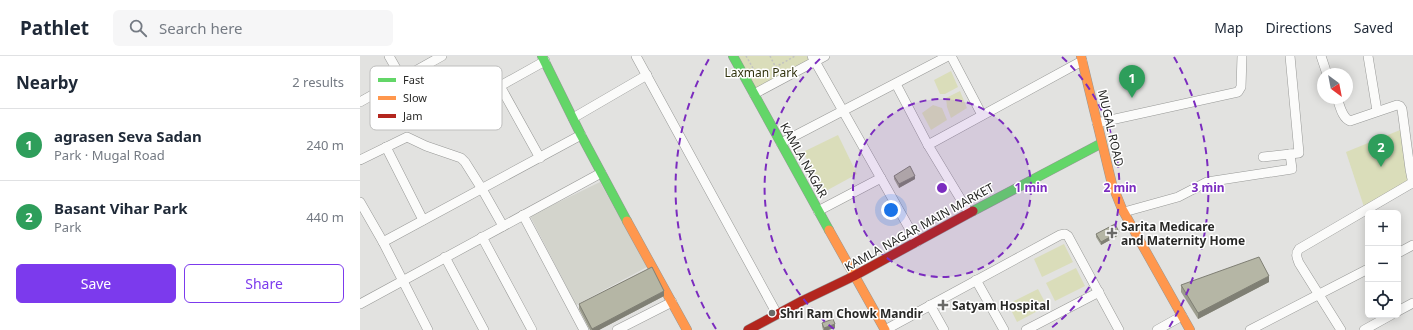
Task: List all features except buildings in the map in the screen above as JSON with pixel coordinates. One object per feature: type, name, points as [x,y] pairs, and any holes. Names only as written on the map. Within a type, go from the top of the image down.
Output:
[{"type":"street","points":[[389,56],[395,66]]},
{"type":"street","points":[[425,66],[442,56]]},
{"type":"street","points":[[636,56],[777,314]]},
{"type":"street","name":"KAMLA NAGAR","points":[[734,56],[818,211],[885,330]]},
{"type":"street","points":[[754,94],[813,59],[825,56]]},
{"type":"street","points":[[781,143],[949,56],[982,115]]},
{"type":"street","points":[[1097,123],[1238,92],[1241,87],[1242,56]]},
{"type":"street","points":[[1263,157],[1299,153],[1290,56]]},
{"type":"street","points":[[1321,56],[1325,68]]},
{"type":"street","points":[[1368,56],[1377,111]]},
{"type":"street","points":[[502,85],[543,58],[581,136],[687,330]]},
{"type":"street","points":[[928,145],[1081,58]]},
{"type":"street","name":"MUGAL ROAD","points":[[1081,58],[1112,184],[1124,212],[1190,330]]},
{"type":"street","points":[[813,59],[917,242]]},
{"type":"street","points":[[573,118],[647,75]]},
{"type":"street","points":[[896,84],[928,145],[969,213]]},
{"type":"street","points":[[502,90],[540,158]]},
{"type":"street","points":[[360,102],[370,97]]},
{"type":"street","points":[[1339,104],[1344,116],[1348,121],[1352,121],[1397,105],[1400,106],[1409,127],[1413,183],[1299,249],[1296,254],[1299,263],[1320,294],[1341,330]]},
{"type":"street","points":[[383,242],[581,136]]},
{"type":"street","points":[[360,160],[407,137],[426,146],[461,158],[482,189],[503,226]]},
{"type":"street","name":"KAMLA NAGAR MAIN MARKET","points":[[748,330],[802,301],[854,276],[1102,143]]},
{"type":"street","points":[[386,147],[423,220]]},
{"type":"street","points":[[1124,212],[1178,196],[1207,182],[1292,169],[1290,154]]},
{"type":"street","points":[[360,304],[601,173]]},
{"type":"street","points":[[818,211],[881,178]]},
{"type":"street","points":[[360,202],[383,242],[428,330]]},
{"type":"street","points":[[524,215],[584,330]]},
{"type":"street","points":[[885,330],[1060,235],[1065,234],[1068,236],[1119,330]]},
{"type":"street","points":[[482,237],[532,330]]},
{"type":"street","points":[[1401,251],[1413,245]]},
{"type":"street","points":[[445,257],[484,330]]},
{"type":"street","points":[[1250,330],[1365,271]]},
{"type":"street","points":[[976,280],[1004,330]]},
{"type":"street","points":[[1026,330],[1099,292]]},
{"type":"street","points":[[617,330],[672,302]]},
{"type":"street","points":[[1401,309],[1413,303]]},
{"type":"street","points":[[930,305],[944,330]]},
{"type":"street","points":[[1156,330],[1182,316]]},
{"type":"street","points":[[1364,330],[1386,318]]},
{"type":"path","points":[[746,56],[758,77],[795,56]]},
{"type":"path","points":[[770,56],[776,67]]},
{"type":"shaded area","points":[[600,182],[647,267],[576,305],[530,216]]},
{"type":"green space","name":"Laxman Park","points":[[734,56],[812,56],[815,61],[754,94]]},
{"type":"green space","points":[[951,71],[958,87],[945,94],[940,94],[934,80]]},
{"type":"green space","points":[[960,91],[967,108],[951,118],[947,107],[946,98]]},
{"type":"green space","points":[[933,105],[942,108],[947,120],[931,130],[922,113]]},
{"type":"green space","points":[[1405,128],[1412,183],[1365,210],[1346,152]]},
{"type":"green space","points":[[838,135],[857,174],[824,192],[803,152]]},
{"type":"green space","points":[[1064,244],[1073,262],[1042,277],[1034,259]]},
{"type":"green space","points":[[1076,268],[1085,286],[1055,301],[1046,283]]},
{"type":"green space","points":[[1038,289],[1047,306],[1017,322],[1008,304]]},
{"type":"traffic: fast","points":[[542,56],[581,135],[627,221]]},
{"type":"traffic: fast","points":[[733,56],[829,230]]},
{"type":"traffic: fast","points":[[973,211],[1102,143]]},
{"type":"traffic: slow","points":[[1081,56],[1112,184],[1122,209],[1190,330]]},
{"type":"traffic: slow","points":[[627,221],[687,330]]},
{"type":"traffic: slow","points":[[829,230],[885,330]]},
{"type":"traffic: jam","points":[[748,330],[802,301],[854,276],[973,211]]},
{"type":"place","name":"agrasen Seva Sadan","points":[[1132,98]]},
{"type":"place","name":"Basant Vihar Park","points":[[1381,167]]},
{"type":"place","name":"Sarita Medicare and Maternity Home","points":[[1112,233]]},
{"type":"place","name":"Satyam Hospital","points":[[943,305]]},
{"type":"place","name":"Shri Ram Chowk Mandir","points":[[772,313]]}]
